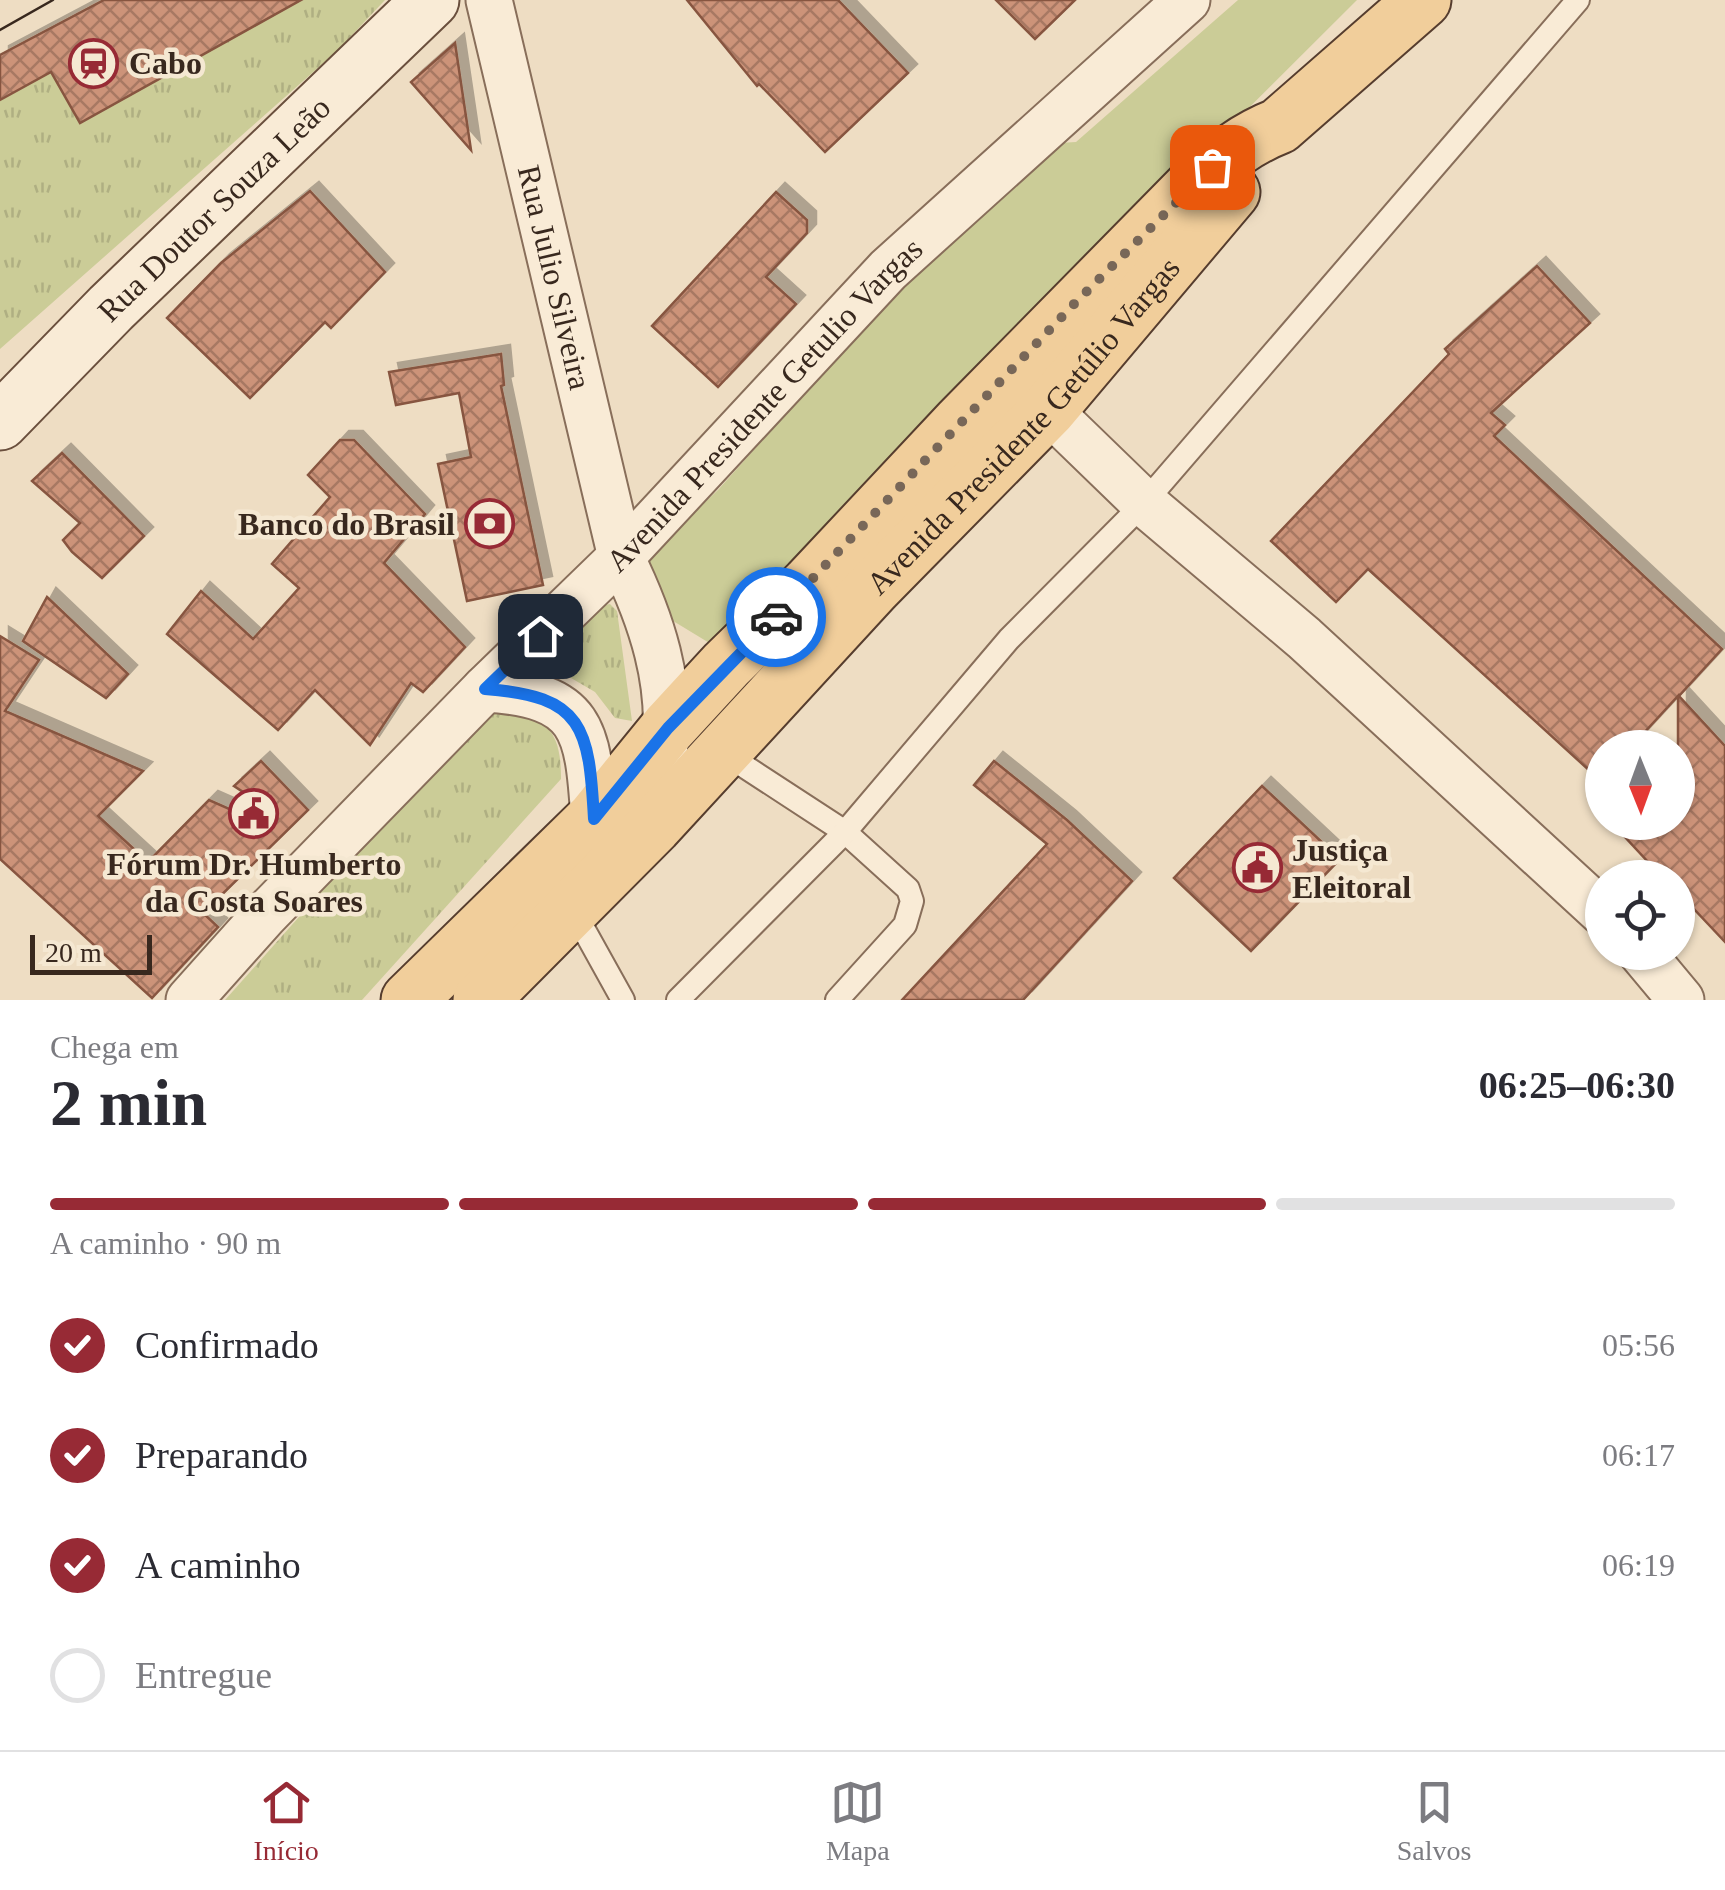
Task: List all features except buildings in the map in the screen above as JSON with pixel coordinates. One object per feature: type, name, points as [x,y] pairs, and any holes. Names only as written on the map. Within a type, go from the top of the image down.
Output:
[{"type":"main road","name":"Avenida Presidente Getúlio Vargas","points":[[409,1000],[594,819],[668,728],[1197,182],[1228,153],[1253,136],[1279,126],[1423,0]]},
{"type":"main road","name":"Avenida Presidente Getúlio Vargas","points":[[482,1000],[654,826],[874,587],[1048,410],[1308,102]]},
{"type":"street","name":"Rua Doutor Souza Leão","points":[[0,422],[111,308],[431,0]]},
{"type":"street","name":"Rua Julio Silveira","points":[[489,0],[621,557],[656,641],[668,728],[654,826]]},
{"type":"street","name":"Avenida Presidente Getulio Vargas","points":[[189,1000],[485,689],[621,557],[888,270],[1186,0]]},
{"type":"street","points":[[1048,410],[1144,502],[1304,638],[1585,896]]},
{"type":"street","points":[[485,689],[520,692],[549,700],[568,711],[580,731],[591,771],[594,819]]},
{"type":"street","points":[[1656,970],[1681,1000]]},
{"type":"lane","points":[[678,1000],[845,832],[1009,639],[1144,502],[1578,0]]},
{"type":"lane","points":[[724,753],[845,832],[901,879],[912,901],[905,925],[837,1000]]},
{"type":"lane","points":[[573,910],[623,1000]]},
{"type":"green space","points":[[301,0],[385,0],[337,51],[0,349],[0,100],[51,72],[80,123]]},
{"type":"green space","points":[[1238,0],[1357,0],[711,644],[660,613],[638,558],[668,537],[718,490],[1026,145],[1076,142]]},
{"type":"green space","points":[[610,604],[617,611],[632,721],[615,718],[595,692],[559,671],[554,657],[600,606]]},
{"type":"green space","points":[[525,704],[554,736],[561,779],[362,1000],[225,1000],[484,709]]},
{"type":"tram line","points":[[0,30],[53,0]]},
{"type":"way so far","points":[[776,617],[1075,303],[1212,167]]},
{"type":"place","name":"Cabo","points":[[94,63]]},
{"type":"place","name":"Banco do Brasil","points":[[490,524]]},
{"type":"place","name":"Fórum Dr. Humberto da Costa Soares","points":[[254,814]]},
{"type":"place","name":"Justiça Eleitoral","points":[[1257,868]]},
{"type":"route","points":[[540,636],[485,689],[520,692],[549,700],[568,711],[580,731],[591,771],[594,819],[668,728],[776,617]]}]
